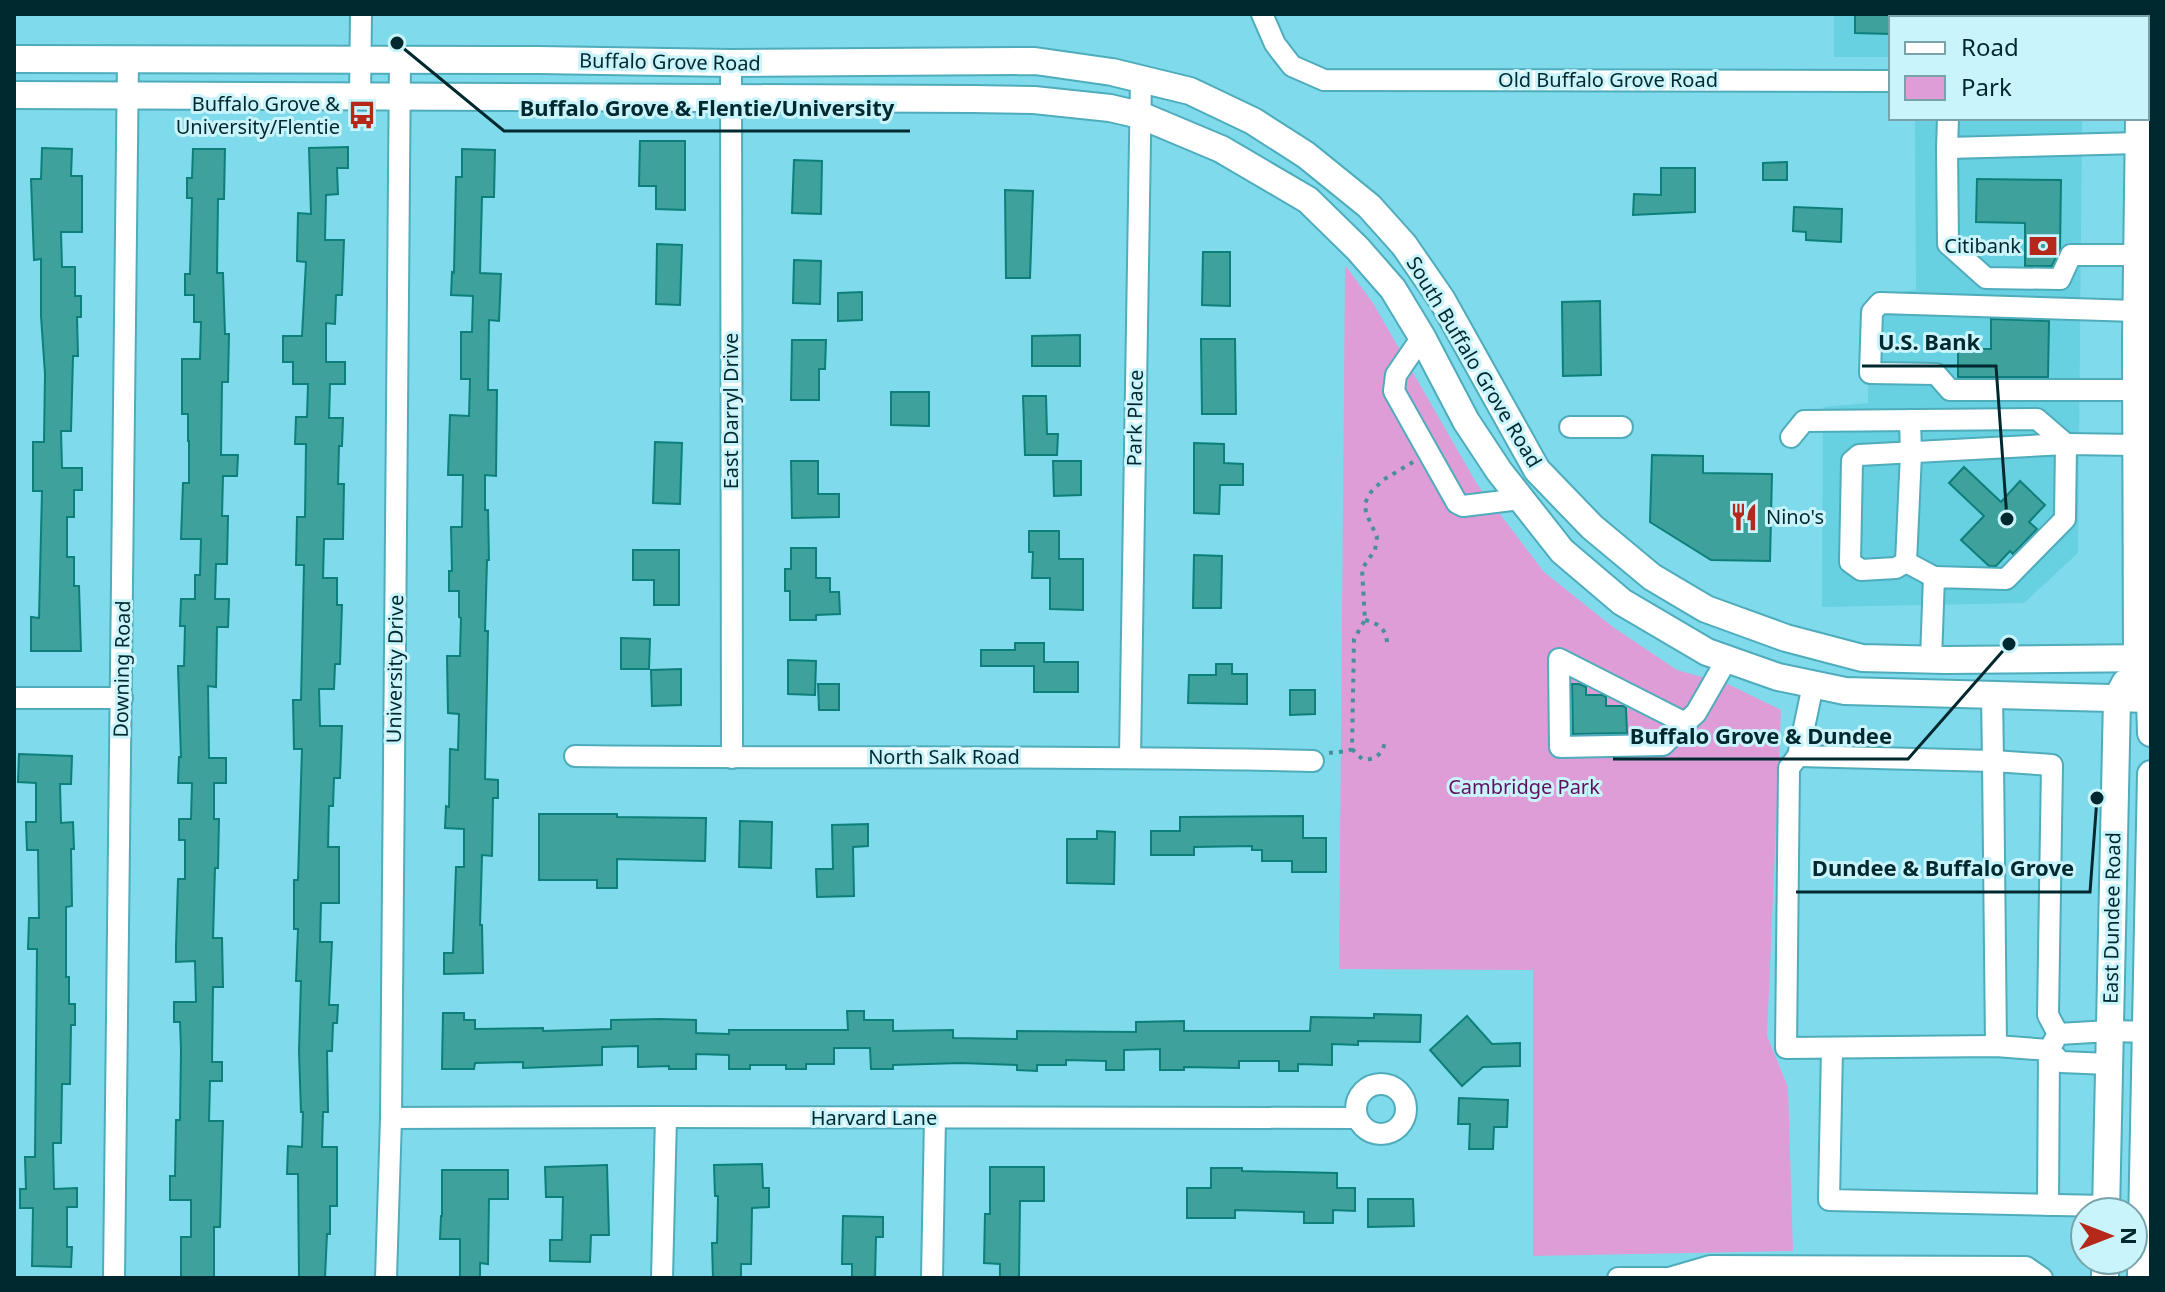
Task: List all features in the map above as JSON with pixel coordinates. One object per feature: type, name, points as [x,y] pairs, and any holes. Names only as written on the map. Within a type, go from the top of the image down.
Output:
[{"type":"main road","name":"Buffalo Grove Road","points":[[14,59],[731,63],[1035,61],[1112,72],[1190,91],[1253,121],[1306,155]]},
{"type":"main road","name":"Buffalo Grove Road","points":[[14,95],[1034,100],[1110,108],[1140,115]]},
{"type":"main road","name":"South Buffalo Grove Road","points":[[1140,115],[1221,149],[1308,200],[1393,289],[1466,421],[1499,471],[1562,551],[1622,602],[1707,652],[1778,677],[1845,691],[2151,699]]},
{"type":"main road","points":[[2139,131],[2137,255],[2141,306],[2136,445],[2144,502],[2144,658],[2151,699],[2151,733]]},
{"type":"main road","name":"South Buffalo Grove Road","points":[[1306,155],[1369,206],[1404,245],[1442,300],[1537,470],[1592,527],[1652,577],[1706,609],[1786,638],[1862,658],[2144,658]]},
{"type":"main road","name":"East Dundee Road","points":[[2106,1196],[2117,698],[2144,658]]},
{"type":"main road","name":"East Dundee Road","points":[[2143,1196],[2149,1032],[2151,774]]},
{"type":"street","points":[[360,96],[361,14]]},
{"type":"street","name":"Old Buffalo Grove Road","points":[[1262,14],[1275,44],[1292,66],[1324,80],[1889,81]]},
{"type":"street","name":"Downing Road","points":[[114,1278],[128,59]]},
{"type":"street","name":"University Drive","points":[[386,1278],[391,1118],[400,60]]},
{"type":"street","name":"East Darryl Drive","points":[[731,63],[732,758]]},
{"type":"street","name":"Park Place","points":[[1130,757],[1141,79]]},
{"type":"street","points":[[1948,120],[1948,244],[1986,278],[2060,279],[2071,255],[2137,255]]},
{"type":"street","points":[[1947,148],[2139,131]]},
{"type":"street","points":[[2136,390],[1950,390],[1936,374],[1870,373],[1872,312],[1880,303],[2141,306]]},
{"type":"street","points":[[1422,337],[1396,375],[1394,391],[1457,503],[1463,506],[1520,499]]},
{"type":"street","points":[[1791,437],[1804,421],[2037,419],[2066,444]]},
{"type":"street","points":[[1906,562],[1910,420]]},
{"type":"street","points":[[1570,427],[1622,427]]},
{"type":"street","points":[[1906,562],[1896,568],[1861,570],[1850,562],[1852,461],[1859,455],[2066,444],[2136,445]]},
{"type":"street","points":[[1906,562],[1934,577],[2006,579],[2065,519],[2066,444]]},
{"type":"street","points":[[1931,659],[1934,577]]},
{"type":"street","points":[[1685,723],[1559,659],[1560,747],[1663,745],[1696,713],[1727,659]]},
{"type":"street","points":[[1813,685],[1798,756],[1789,768],[1786,1048],[1996,1046],[2054,1042],[2110,1031],[2149,1032]]},
{"type":"street","points":[[1992,695],[1996,1046]]},
{"type":"street","points":[[14,698],[122,698]]},
{"type":"street","name":"North Salk Road","points":[[575,756],[1130,757],[1313,761]]},
{"type":"street","points":[[1798,756],[2052,765],[2048,1015],[2061,1062],[2109,1064]]},
{"type":"street","points":[[2048,1205],[2054,1042]]},
{"type":"street","points":[[1832,1048],[1829,1200],[2069,1206]]},
{"type":"street","points":[[662,1278],[666,1117]]},
{"type":"street","name":"Harvard Lane","points":[[391,1118],[1357,1118]]},
{"type":"street","points":[[932,1278],[935,1118]]},
{"type":"street","points":[[1618,1278],[1669,1278],[1710,1266],[1880,1272],[2026,1267],[2042,1278]]},
{"type":"path","points":[[1385,740],[1382,750],[1372,759],[1362,759],[1352,749],[1354,639],[1365,620],[1362,569],[1375,550],[1377,537],[1365,503],[1383,480],[1429,453]]},
{"type":"path","points":[[1365,620],[1379,625],[1385,632],[1387,644]]},
{"type":"path","points":[[1313,761],[1326,753],[1352,749]]},
{"type":"shaded area","points":[[1834,14],[2099,14],[1889,16],[1889,57],[1834,57]]},
{"type":"shaded area","points":[[2082,120],[2078,553],[2024,603],[1822,607],[1823,407],[1868,403],[1870,296],[1916,290],[1915,121]]},
{"type":"green space","name":"Cambridge Park","points":[[1345,265],[1373,303],[1477,484],[1544,572],[1613,627],[1677,670],[1730,685],[1781,710],[1767,1036],[1788,1087],[1793,1251],[1533,1256],[1533,970],[1339,969]]},
{"type":"building","points":[[1855,14],[1891,14],[1889,34],[1855,33]]},
{"type":"building","points":[[640,141],[685,141],[685,210],[656,209],[656,186],[639,186]]},
{"type":"building","points":[[348,147],[348,168],[337,168],[338,194],[326,195],[325,240],[344,240],[342,295],[336,295],[335,324],[326,323],[326,362],[345,362],[345,384],[330,384],[329,418],[343,418],[338,484],[344,484],[343,539],[324,539],[323,578],[337,578],[337,605],[342,605],[340,664],[335,664],[334,689],[319,689],[320,726],[342,726],[340,778],[334,778],[333,806],[329,806],[328,847],[339,847],[339,903],[321,903],[320,942],[332,942],[329,1005],[338,1005],[337,1023],[333,1023],[332,1051],[327,1051],[328,1112],[323,1112],[322,1147],[337,1147],[337,1206],[330,1206],[325,1278],[299,1278],[298,1174],[287,1174],[288,1146],[302,1147],[303,1112],[299,1051],[301,981],[296,981],[298,929],[294,929],[302,749],[294,749],[293,700],[301,700],[304,565],[296,565],[297,517],[305,517],[306,444],[295,444],[296,417],[307,417],[308,384],[293,384],[293,362],[283,362],[283,336],[302,336],[306,262],[297,261],[298,213],[311,214],[309,148]]},
{"type":"building","points":[[42,148],[72,149],[71,176],[82,176],[82,232],[61,232],[62,267],[75,267],[75,296],[81,296],[81,317],[77,317],[78,356],[73,356],[71,431],[61,431],[62,468],[82,468],[82,490],[74,490],[74,517],[67,517],[67,557],[74,557],[74,586],[79,586],[81,651],[31,651],[31,617],[39,618],[42,491],[33,491],[33,442],[44,442],[45,374],[41,259],[34,260],[31,179],[41,179]]},
{"type":"building","points":[[193,149],[225,149],[224,199],[218,199],[217,273],[223,273],[225,334],[229,334],[228,382],[222,382],[221,455],[238,455],[237,476],[223,476],[222,516],[228,516],[227,564],[216,564],[215,599],[229,599],[228,627],[217,627],[216,687],[208,686],[209,758],[226,758],[226,783],[214,783],[214,819],[219,819],[213,938],[222,938],[223,987],[213,987],[212,1062],[222,1062],[222,1081],[210,1081],[209,1121],[223,1121],[220,1227],[214,1227],[214,1278],[181,1278],[181,1237],[191,1237],[191,1200],[170,1200],[170,1176],[175,1176],[176,1120],[180,1120],[180,1022],[174,1022],[174,1002],[196,1002],[195,961],[176,962],[178,879],[185,879],[185,840],[179,840],[179,819],[191,819],[192,783],[178,783],[181,757],[178,666],[184,666],[185,626],[180,626],[181,599],[195,599],[195,575],[200,575],[201,539],[181,539],[183,483],[189,483],[188,414],[182,414],[182,359],[200,359],[201,322],[194,322],[194,295],[185,295],[185,274],[190,274],[192,198],[187,198],[187,178],[192,178]]},
{"type":"building","points":[[462,149],[495,150],[494,197],[482,197],[480,273],[501,274],[499,321],[489,320],[488,390],[497,390],[496,476],[485,475],[489,560],[485,631],[488,631],[485,779],[498,780],[498,798],[493,798],[492,856],[482,855],[480,925],[483,973],[444,974],[444,953],[453,953],[456,867],[464,867],[464,829],[445,828],[446,806],[449,807],[450,749],[458,750],[459,714],[448,713],[447,656],[460,656],[461,618],[459,591],[449,591],[451,527],[462,527],[463,475],[448,475],[450,415],[469,416],[470,379],[461,379],[461,332],[472,332],[473,296],[451,295],[456,177],[462,177]]},
{"type":"building","points":[[794,160],[822,161],[821,214],[792,213]]},
{"type":"building","points":[[1787,162],[1787,180],[1763,180],[1763,163]]},
{"type":"building","points":[[1661,168],[1695,168],[1695,212],[1633,215],[1634,194],[1661,195]]},
{"type":"building","name":"Citibank","points":[[1977,179],[2061,180],[2060,248],[2052,266],[2025,266],[2025,223],[1976,222]]},
{"type":"building","points":[[1005,190],[1033,191],[1030,278],[1006,278]]},
{"type":"building","points":[[1794,207],[1842,209],[1841,242],[1806,240],[1806,232],[1793,231]]},
{"type":"building","points":[[657,244],[682,245],[680,305],[656,304]]},
{"type":"building","points":[[1203,252],[1230,252],[1230,306],[1202,305]]},
{"type":"building","points":[[794,260],[821,261],[820,304],[793,303]]},
{"type":"building","points":[[862,292],[862,320],[838,321],[838,293]]},
{"type":"building","points":[[1600,301],[1601,375],[1563,376],[1562,302]]},
{"type":"building","points":[[1991,319],[2049,321],[2048,377],[1958,377],[1958,349],[1991,349]]},
{"type":"building","points":[[1080,335],[1080,366],[1032,366],[1032,336]]},
{"type":"building","points":[[1201,339],[1235,339],[1236,414],[1202,414]]},
{"type":"building","points":[[792,340],[826,340],[825,369],[819,369],[819,400],[791,400]]},
{"type":"building","points":[[891,392],[929,392],[929,426],[891,425]]},
{"type":"building","points":[[1023,396],[1046,396],[1047,434],[1058,434],[1057,455],[1025,455]]},
{"type":"building","points":[[655,442],[682,443],[680,504],[653,503]]},
{"type":"building","points":[[1194,443],[1224,444],[1224,463],[1243,464],[1243,485],[1220,485],[1219,514],[1194,513]]},
{"type":"building","points":[[1652,455],[1703,456],[1703,473],[1772,474],[1770,561],[1711,560],[1650,522]]},
{"type":"building","points":[[791,461],[818,461],[818,494],[839,494],[839,517],[792,518]]},
{"type":"building","points":[[1053,461],[1081,461],[1081,495],[1054,496]]},
{"type":"building","points":[[1964,467],[2001,502],[2020,481],[2045,505],[2029,522],[2037,529],[2013,554],[2010,551],[1996,566],[1989,566],[1961,540],[1984,516],[1949,483]]},
{"type":"building","points":[[1029,531],[1059,531],[1059,559],[1083,559],[1083,610],[1050,609],[1050,578],[1032,578],[1033,552],[1029,552]]},
{"type":"building","points":[[791,548],[816,548],[816,578],[830,578],[830,592],[839,592],[840,614],[816,615],[816,620],[790,620],[790,591],[785,591],[785,569],[791,569]]},
{"type":"building","points":[[633,550],[679,550],[679,605],[654,605],[654,580],[633,580]]},
{"type":"building","points":[[1194,555],[1222,556],[1221,608],[1193,608]]},
{"type":"building","points":[[621,638],[650,639],[649,669],[621,669]]},
{"type":"building","points":[[1015,643],[1044,643],[1044,662],[1078,662],[1078,692],[1034,692],[1034,666],[981,666],[981,650],[1015,650]]},
{"type":"building","points":[[788,660],[816,661],[815,695],[788,694]]},
{"type":"building","points":[[1216,664],[1232,664],[1232,674],[1247,674],[1247,704],[1188,703],[1189,675],[1216,675]]},
{"type":"building","points":[[681,669],[681,705],[652,706],[651,670]]},
{"type":"building","points":[[818,684],[839,684],[839,710],[819,710]]},
{"type":"building","points":[[1572,684],[1586,687],[1586,695],[1606,697],[1606,706],[1626,708],[1627,733],[1573,734]]},
{"type":"building","points":[[1290,690],[1315,690],[1315,714],[1290,715]]},
{"type":"building","points":[[19,754],[72,756],[71,784],[60,784],[61,823],[73,822],[72,906],[66,907],[66,977],[69,977],[69,1004],[75,1004],[75,1025],[71,1025],[70,1084],[62,1084],[61,1143],[53,1143],[54,1189],[77,1188],[77,1207],[67,1207],[67,1247],[72,1247],[71,1267],[32,1266],[33,1208],[20,1208],[20,1189],[26,1189],[25,1157],[35,1157],[37,949],[28,949],[29,918],[39,918],[38,850],[27,850],[26,822],[36,822],[36,783],[18,782]]},
{"type":"building","points":[[539,814],[706,818],[705,861],[617,859],[617,888],[597,888],[597,880],[539,880]]},
{"type":"building","points":[[1303,816],[1303,838],[1326,838],[1326,872],[1292,872],[1292,861],[1262,861],[1262,850],[1252,850],[1252,846],[1194,847],[1194,855],[1151,855],[1151,831],[1180,831],[1180,817]]},
{"type":"building","points":[[740,821],[772,822],[771,868],[739,867]]},
{"type":"building","points":[[868,824],[868,846],[853,847],[854,896],[817,897],[816,869],[833,869],[832,825]]},
{"type":"building","points":[[1097,831],[1115,832],[1114,884],[1067,883],[1067,839],[1097,839]]},
{"type":"building","points":[[847,1011],[864,1011],[864,1020],[893,1020],[893,1031],[953,1030],[953,1038],[1017,1039],[1017,1031],[1136,1032],[1136,1022],[1184,1021],[1184,1031],[1310,1031],[1311,1017],[1421,1015],[1420,1042],[1358,1041],[1358,1045],[1332,1044],[1332,1065],[1298,1064],[1298,1071],[1279,1071],[1279,1061],[1239,1061],[1239,1068],[1160,1070],[1160,1049],[1124,1050],[1124,1070],[1106,1070],[1106,1061],[1066,1060],[1066,1065],[1037,1065],[1037,1071],[1017,1070],[1017,1065],[961,1063],[893,1065],[893,1069],[871,1069],[870,1048],[834,1048],[834,1064],[806,1064],[806,1069],[786,1069],[786,1065],[750,1065],[750,1069],[729,1069],[729,1055],[696,1054],[696,1069],[669,1069],[669,1066],[638,1067],[638,1046],[602,1047],[602,1065],[523,1068],[523,1062],[475,1063],[474,1069],[442,1069],[443,1013],[464,1013],[464,1020],[475,1020],[475,1029],[611,1029],[611,1020],[660,1019],[696,1020],[696,1033],[729,1034],[729,1030],[848,1030]]},
{"type":"building","points":[[1467,1016],[1492,1044],[1520,1043],[1520,1066],[1483,1067],[1462,1086],[1430,1050]]},
{"type":"building","points":[[1459,1098],[1508,1100],[1507,1127],[1494,1127],[1493,1149],[1469,1149],[1470,1124],[1458,1124]]},
{"type":"building","points":[[762,1164],[763,1188],[769,1188],[769,1207],[752,1208],[751,1264],[741,1264],[741,1278],[713,1278],[712,1243],[717,1243],[718,1196],[715,1196],[714,1165]]},
{"type":"building","points":[[607,1165],[609,1235],[591,1235],[590,1262],[550,1261],[550,1240],[562,1240],[563,1197],[546,1197],[545,1167]]},
{"type":"building","points":[[990,1167],[1044,1167],[1044,1201],[1020,1201],[1019,1278],[1000,1278],[1000,1264],[984,1263],[985,1214],[990,1214]]},
{"type":"building","points":[[1211,1168],[1337,1173],[1337,1188],[1355,1188],[1355,1211],[1333,1210],[1333,1223],[1304,1223],[1304,1212],[1235,1210],[1235,1218],[1187,1218],[1187,1188],[1211,1188]]},
{"type":"building","points":[[442,1170],[508,1170],[508,1199],[489,1199],[488,1264],[480,1263],[480,1278],[460,1278],[460,1239],[440,1239]]},
{"type":"building","points":[[1368,1199],[1413,1199],[1414,1226],[1368,1227]]},
{"type":"building","points":[[843,1216],[883,1217],[883,1237],[876,1237],[875,1278],[852,1278],[852,1264],[842,1264]]},
{"type":"place","name":"Buffalo Grove & Flentie/University","points":[[397,43]]},
{"type":"place","name":"Buffalo Grove & University/Flentie","points":[[362,115]]},
{"type":"place","name":"Citibank","points":[[2043,246]]},
{"type":"place","name":"Nino's","points":[[1744,517]]},
{"type":"place","name":"U.S. Bank","points":[[2007,519]]},
{"type":"place","name":"Buffalo Grove & Dundee","points":[[2009,644]]},
{"type":"place","name":"Dundee & Buffalo Grove","points":[[2097,798]]}]
